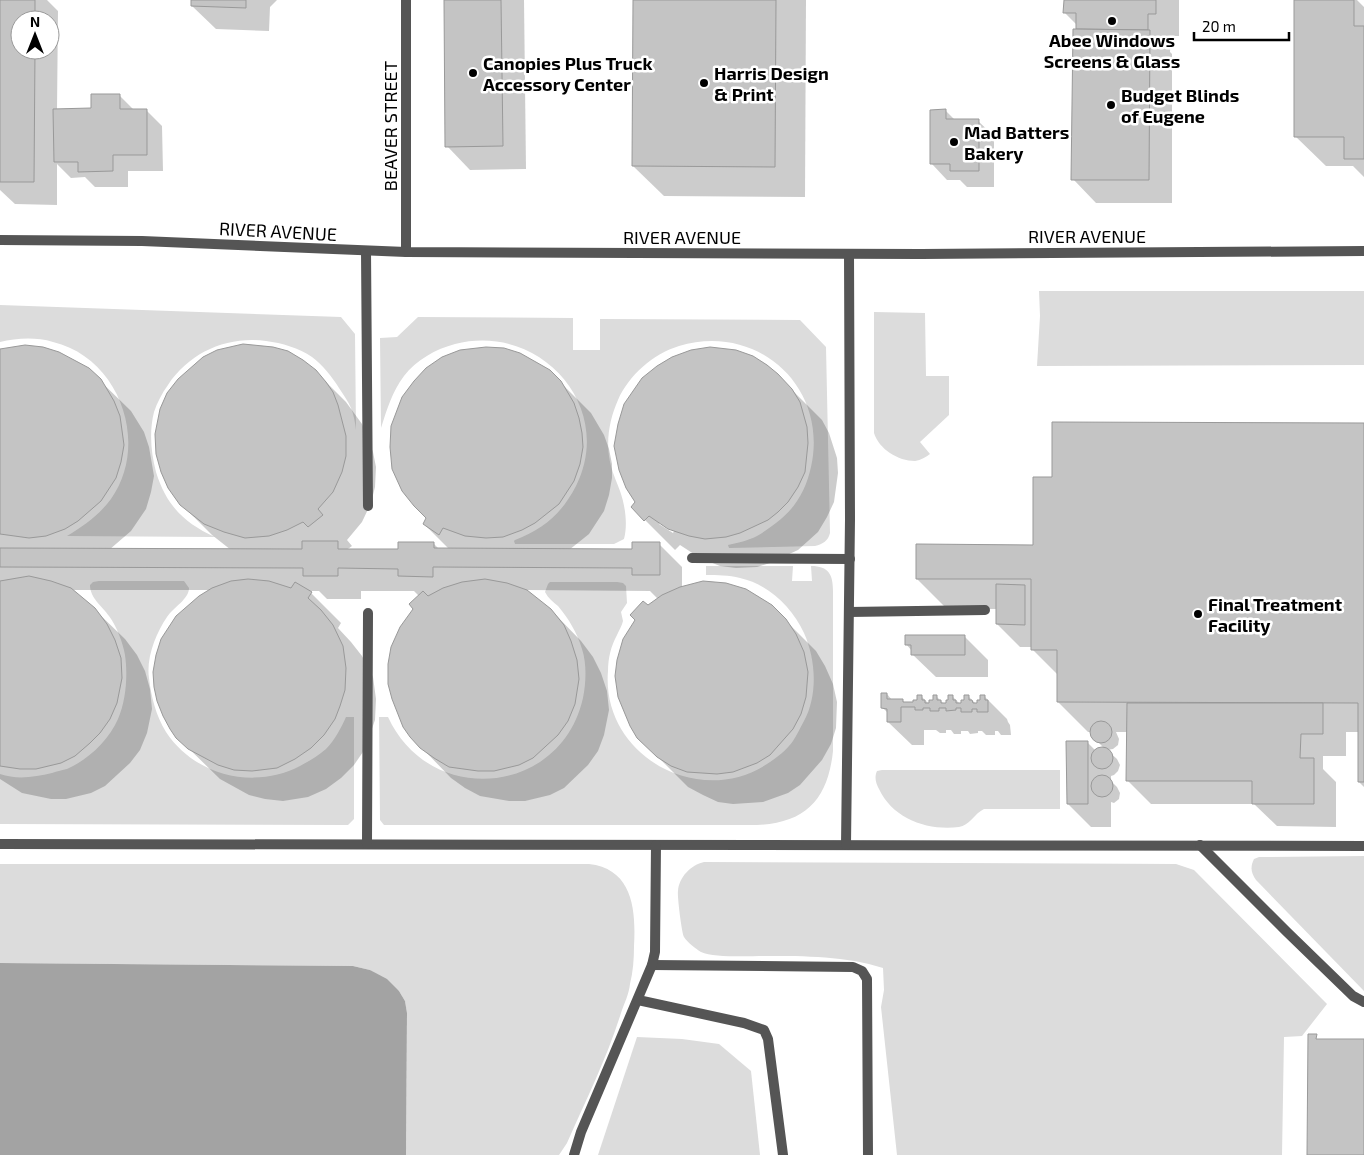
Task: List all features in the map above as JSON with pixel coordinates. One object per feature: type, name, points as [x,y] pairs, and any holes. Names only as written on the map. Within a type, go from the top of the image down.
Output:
[{"type":"street","name":"BEAVER STREET","points":[[406,0],[406,252]]},
{"type":"street","name":"RIVER AVENUE","points":[[0,240],[142,241],[406,252],[849,254],[1364,251]]},
{"type":"street","points":[[366,251],[368,506]]},
{"type":"street","points":[[846,845],[850,559],[849,254]]},
{"type":"street","points":[[692,558],[850,559]]},
{"type":"street","points":[[849,612],[985,610]]},
{"type":"street","points":[[367,844],[368,613]]},
{"type":"street","points":[[0,844],[1364,846]]},
{"type":"street","points":[[574,1155],[581,1132],[652,965],[655,952],[656,845]]},
{"type":"street","points":[[1200,845],[1286,932],[1353,996],[1364,1002]]},
{"type":"street","points":[[652,965],[853,967],[862,971],[867,979],[868,1155]]},
{"type":"street","points":[[638,1000],[744,1023],[764,1030],[768,1039],[783,1155]]},
{"type":"shaded area","points":[[1039,291],[1364,291],[1364,365],[1037,366],[1040,316]]},
{"type":"shaded area","points":[[0,305],[341,317],[355,334],[356,430],[352,411],[344,395],[324,367],[307,354],[284,345],[266,341],[237,341],[224,344],[198,355],[177,373],[164,391],[154,412],[151,442],[156,472],[160,484],[171,503],[194,526],[215,537],[67,536],[101,510],[111,499],[122,477],[128,454],[127,429],[122,406],[111,384],[96,366],[76,351],[40,339],[0,342]]},
{"type":"shaded area","points":[[874,312],[925,313],[926,376],[949,376],[949,415],[920,442],[930,454],[919,460],[902,459],[890,453],[876,439],[874,433]]},
{"type":"shaded area","points":[[418,317],[573,318],[573,350],[600,350],[600,319],[800,320],[826,347],[830,533],[828,538],[823,543],[815,546],[729,548],[728,545],[757,536],[789,512],[803,491],[809,475],[814,438],[809,411],[798,387],[781,368],[760,353],[735,344],[708,341],[679,346],[660,354],[635,374],[618,400],[610,424],[608,449],[611,466],[625,508],[626,527],[624,539],[614,544],[515,544],[515,540],[535,531],[551,519],[565,504],[576,486],[586,456],[586,427],[577,400],[562,377],[541,358],[515,346],[486,341],[455,344],[427,356],[409,370],[393,394],[381,428],[380,338],[397,337]]},
{"type":"shaded area","points":[[706,566],[793,566],[792,581],[812,581],[811,566],[817,566],[829,572],[831,576],[833,591],[833,751],[826,783],[812,805],[789,819],[757,825],[384,825],[380,820],[379,717],[388,717],[408,746],[433,766],[462,777],[493,778],[523,771],[549,755],[570,731],[583,698],[585,661],[580,643],[572,626],[545,592],[550,582],[617,582],[623,583],[626,586],[627,603],[621,612],[623,621],[610,652],[608,671],[610,701],[620,727],[637,749],[659,766],[685,776],[712,780],[740,776],[767,764],[778,756],[788,748],[794,739],[809,711],[812,700],[814,677],[808,643],[793,614],[769,591],[760,585],[740,578],[706,575]]},
{"type":"shaded area","points":[[184,581],[189,588],[187,596],[170,613],[159,630],[150,654],[148,670],[154,706],[166,732],[178,747],[193,759],[209,768],[245,777],[264,777],[282,773],[300,766],[323,752],[335,738],[346,717],[354,717],[354,819],[348,825],[0,824],[0,774],[26,777],[67,769],[90,755],[103,742],[118,719],[126,688],[125,655],[115,625],[92,594],[90,585],[93,582]]},
{"type":"shaded area","points":[[1060,770],[1060,809],[984,809],[963,826],[947,828],[924,825],[902,815],[885,799],[876,780],[877,771]]},
{"type":"shaded area","points":[[1364,856],[1364,991],[1256,880],[1252,867],[1254,859],[1259,857]]},
{"type":"shaded area","points":[[704,862],[1176,864],[1194,870],[1327,1004],[1302,1036],[1284,1037],[1282,1155],[897,1155],[881,1007],[884,990],[883,968],[855,961],[825,957],[723,956],[701,952],[684,937],[678,894],[679,886],[686,872]]},
{"type":"shaded area","points":[[0,864],[589,864],[604,867],[615,874],[629,893],[634,919],[632,975],[628,995],[603,1063],[567,1143],[559,1155],[406,1155],[407,1013],[405,1001],[399,991],[370,970],[353,966],[0,963]]},
{"type":"shaded area","points":[[0,963],[353,966],[370,970],[387,979],[399,991],[405,1001],[407,1013],[406,1155],[0,1155]]},
{"type":"shaded area","points":[[637,1037],[682,1039],[719,1044],[751,1071],[760,1155],[598,1155]]},
{"type":"building","points":[[0,0],[35,0],[35,10],[10,10],[10,60],[35,60],[34,182],[0,182]]},
{"type":"building","points":[[191,0],[246,0],[246,8],[191,6]]},
{"type":"building","name":"Canopies Plus Truck Accessory Center","points":[[444,0],[501,0],[503,146],[445,147]]},
{"type":"building","name":"Harris Design & Print","points":[[633,0],[776,0],[775,167],[632,166]]},
{"type":"building","name":"Abee Windows Screens & Glass","points":[[1064,0],[1156,0],[1156,14],[1148,14],[1148,30],[1076,29],[1076,13],[1063,13]]},
{"type":"building","points":[[1294,0],[1354,0],[1354,26],[1364,26],[1364,159],[1344,159],[1344,137],[1294,137]]},
{"type":"building","name":"Budget Blinds of Eugene","points":[[1073,29],[1150,30],[1149,180],[1071,180]]},
{"type":"building","points":[[91,94],[120,94],[120,109],[147,109],[147,155],[113,155],[113,171],[78,172],[78,162],[54,162],[53,109],[91,108]]},
{"type":"building","name":"Mad Batters Bakery","points":[[946,109],[946,119],[979,119],[979,171],[950,171],[950,164],[930,164],[930,110]]},
{"type":"building","points":[[243,344],[273,347],[288,351],[303,360],[316,370],[326,382],[333,392],[338,405],[346,436],[346,456],[342,472],[333,492],[318,509],[323,515],[308,527],[303,522],[269,536],[245,538],[224,532],[204,524],[180,505],[168,488],[161,472],[156,454],[155,434],[160,409],[167,393],[178,379],[203,357],[217,350]]},
{"type":"building","points":[[25,345],[43,347],[59,352],[89,368],[101,379],[114,401],[120,416],[124,445],[116,478],[101,501],[78,521],[65,529],[46,536],[29,538],[0,534],[0,349]]},
{"type":"building","points":[[486,347],[504,348],[520,353],[550,370],[561,381],[574,403],[579,418],[583,447],[580,464],[574,481],[559,504],[535,523],[522,530],[503,537],[486,538],[465,536],[443,528],[439,535],[423,524],[426,518],[402,491],[392,469],[391,426],[402,397],[426,368],[442,357],[460,350]]},
{"type":"building","points":[[710,347],[736,350],[753,356],[778,374],[792,389],[800,402],[807,427],[808,443],[805,472],[788,502],[778,512],[768,520],[740,533],[726,537],[705,539],[668,529],[649,516],[644,521],[631,507],[635,502],[626,488],[619,470],[614,446],[624,404],[642,378],[672,357],[691,350]]},
{"type":"building","name":"Final Treatment Facility","points":[[1052,422],[1364,423],[1364,782],[1358,782],[1358,703],[1057,702],[1057,650],[1031,650],[1031,579],[916,579],[916,544],[1033,545],[1033,477],[1052,477]]},
{"type":"building","points":[[302,541],[338,541],[338,549],[398,549],[398,542],[434,542],[434,548],[632,549],[632,542],[660,542],[660,575],[632,575],[632,568],[433,567],[433,577],[398,576],[398,569],[338,568],[338,576],[303,576],[303,568],[0,567],[0,548],[302,549]]},
{"type":"building","points":[[29,576],[71,588],[95,608],[107,624],[115,640],[121,658],[122,678],[117,703],[110,719],[90,743],[75,756],[61,763],[36,769],[20,769],[0,766],[0,581]]},
{"type":"building","points":[[248,579],[269,581],[291,588],[295,582],[312,592],[308,598],[333,625],[343,646],[346,668],[345,690],[340,706],[335,719],[324,735],[311,748],[277,768],[252,771],[234,770],[218,765],[188,749],[176,738],[163,716],[157,701],[153,672],[161,639],[176,616],[199,596],[212,588],[231,581]]},
{"type":"building","points":[[485,579],[507,583],[527,590],[551,609],[564,625],[571,641],[577,660],[579,679],[575,704],[568,721],[558,735],[533,758],[519,765],[494,771],[449,767],[420,748],[403,727],[388,684],[388,664],[391,647],[400,627],[413,609],[409,604],[423,591],[428,596],[443,588],[462,582]]},
{"type":"building","points":[[703,581],[726,583],[746,589],[772,605],[786,619],[796,634],[804,652],[808,672],[806,697],[801,714],[793,729],[770,755],[757,763],[733,772],[717,774],[687,772],[671,766],[657,757],[637,738],[618,697],[615,676],[623,639],[635,620],[630,615],[643,601],[648,605],[662,595],[680,587]]},
{"type":"building","points":[[996,584],[1025,585],[1025,625],[996,624]]},
{"type":"building","points":[[905,635],[965,635],[965,655],[911,655],[911,645],[905,645]]},
{"type":"building","points":[[881,693],[887,693],[887,699],[903,699],[903,702],[913,702],[913,700],[917,700],[917,695],[922,695],[922,700],[925,700],[925,703],[933,700],[933,695],[937,695],[937,700],[941,700],[941,703],[946,703],[948,695],[953,695],[953,700],[956,700],[956,703],[961,703],[961,700],[964,700],[964,695],[969,695],[969,700],[977,703],[977,700],[980,700],[980,695],[985,695],[985,700],[988,700],[988,712],[977,712],[977,709],[972,709],[972,712],[961,712],[961,708],[946,711],[946,708],[939,708],[939,711],[930,711],[930,708],[915,710],[915,707],[901,707],[901,722],[887,722],[887,709],[881,708]]},
{"type":"building","points":[[1127,703],[1323,703],[1323,734],[1301,734],[1300,758],[1314,758],[1314,804],[1252,804],[1252,781],[1126,781]]},
{"type":"building","points":[[1101,721],[1109,724],[1112,732],[1109,740],[1101,743],[1093,740],[1090,732],[1093,724]]},
{"type":"building","points":[[1066,741],[1088,741],[1088,804],[1067,804]]},
{"type":"building","points":[[1102,747],[1110,750],[1113,758],[1110,766],[1102,769],[1094,766],[1091,758],[1094,750]]},
{"type":"building","points":[[1102,775],[1110,778],[1113,786],[1110,794],[1102,797],[1094,794],[1091,786],[1094,778]]},
{"type":"building","points":[[1308,1034],[1317,1034],[1316,1039],[1364,1039],[1364,1155],[1307,1155]]},
{"type":"place","name":"Abee Windows Screens & Glass","points":[[1112,21]]},
{"type":"place","name":"Canopies Plus Truck Accessory Center","points":[[473,73]]},
{"type":"place","name":"Harris Design & Print","points":[[704,83]]},
{"type":"place","name":"Budget Blinds of Eugene","points":[[1111,105]]},
{"type":"place","name":"Mad Batters Bakery","points":[[954,142]]},
{"type":"place","name":"Final Treatment Facility","points":[[1198,614]]}]
